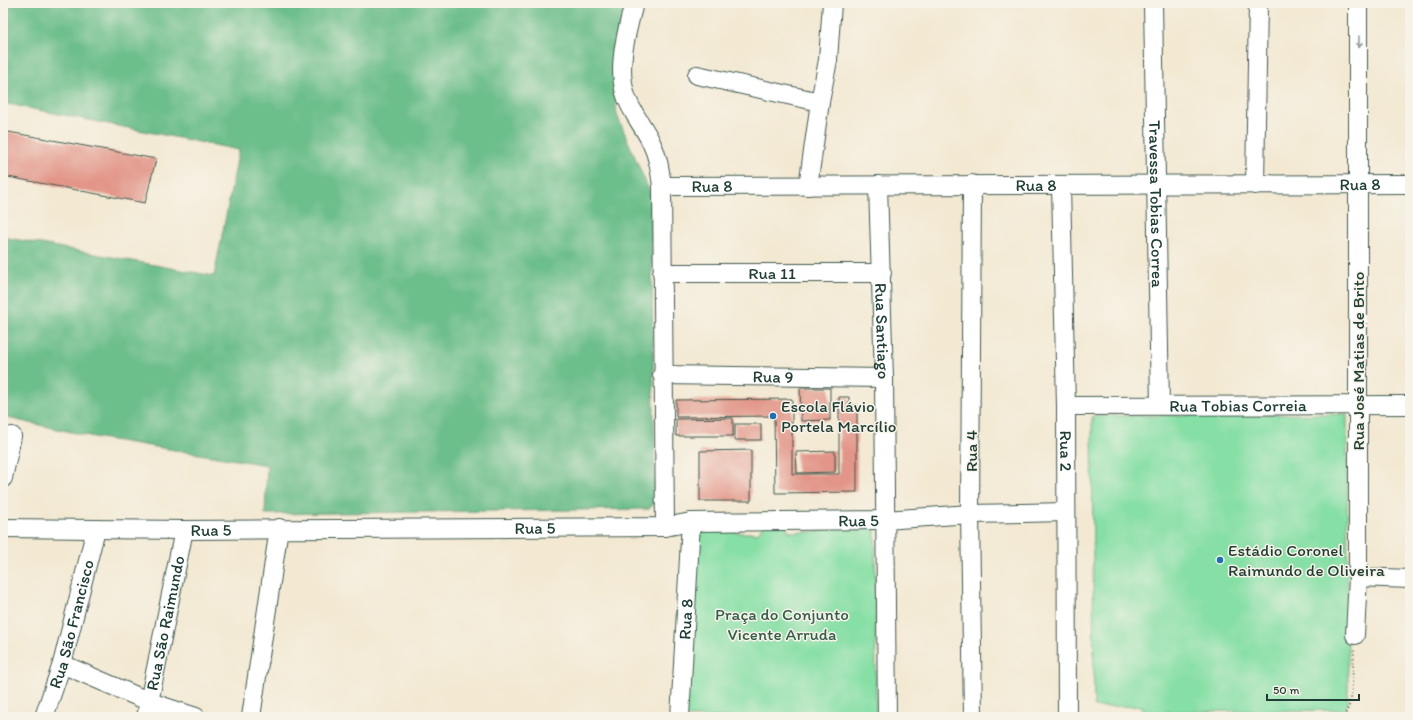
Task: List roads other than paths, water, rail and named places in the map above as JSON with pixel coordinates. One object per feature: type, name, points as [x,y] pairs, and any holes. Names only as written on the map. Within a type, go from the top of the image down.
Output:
[{"type":"street","points":[[634,3],[623,56],[622,78],[625,94],[651,141],[656,155],[662,186],[664,527]]},
{"type":"street","points":[[808,186],[820,102],[828,60],[832,3]]},
{"type":"street","name":"Travessa Tobias Correa","points":[[1153,3],[1158,185],[1160,405]]},
{"type":"street","points":[[1255,185],[1258,3]]},
{"type":"street","name":"Rua José Matias de Brito","points":[[1354,636],[1358,576],[1358,3]]},
{"type":"street","points":[[697,75],[820,102]]},
{"type":"street","name":"Rua 4","points":[[972,184],[970,514],[973,717]]},
{"type":"street","name":"Rua 8","points":[[662,186],[1410,184]]},
{"type":"street","name":"Rua Santiago","points":[[878,185],[882,273],[884,378],[887,717]]},
{"type":"street","name":"Rua 2","points":[[1061,185],[1066,406],[1067,717]]},
{"type":"street","name":"Rua 11","points":[[662,274],[882,273]]},
{"type":"street","name":"Rua 9","points":[[662,375],[884,378]]},
{"type":"street","name":"Rua Tobias Correia","points":[[1066,406],[1410,405]]},
{"type":"street","points":[[3,478],[12,436]]},
{"type":"street","name":"Rua 5","points":[[3,528],[184,530],[279,528],[664,527],[690,522],[885,520],[970,514],[1066,512]]},
{"type":"street","name":"Rua 8","points":[[680,717],[690,522]]},
{"type":"street","points":[[251,717],[279,528]]},
{"type":"street","name":"Rua São Francisco","points":[[44,717],[62,664],[96,529]]},
{"type":"street","name":"Rua São Raimundo","points":[[148,710],[184,530]]},
{"type":"street","points":[[1358,576],[1410,579]]},
{"type":"street","points":[[62,664],[148,710],[196,717]]},
{"type":"place","name":"Escola Flávio Portela Marcílio","points":[[773,416]]},
{"type":"place","name":"Estádio Coronel Raimundo de Oliveira","points":[[1220,560]]},
{"type":"park label","name":"Praça do Conjunto Vicente Arruda","points":[[782,624]]}]
